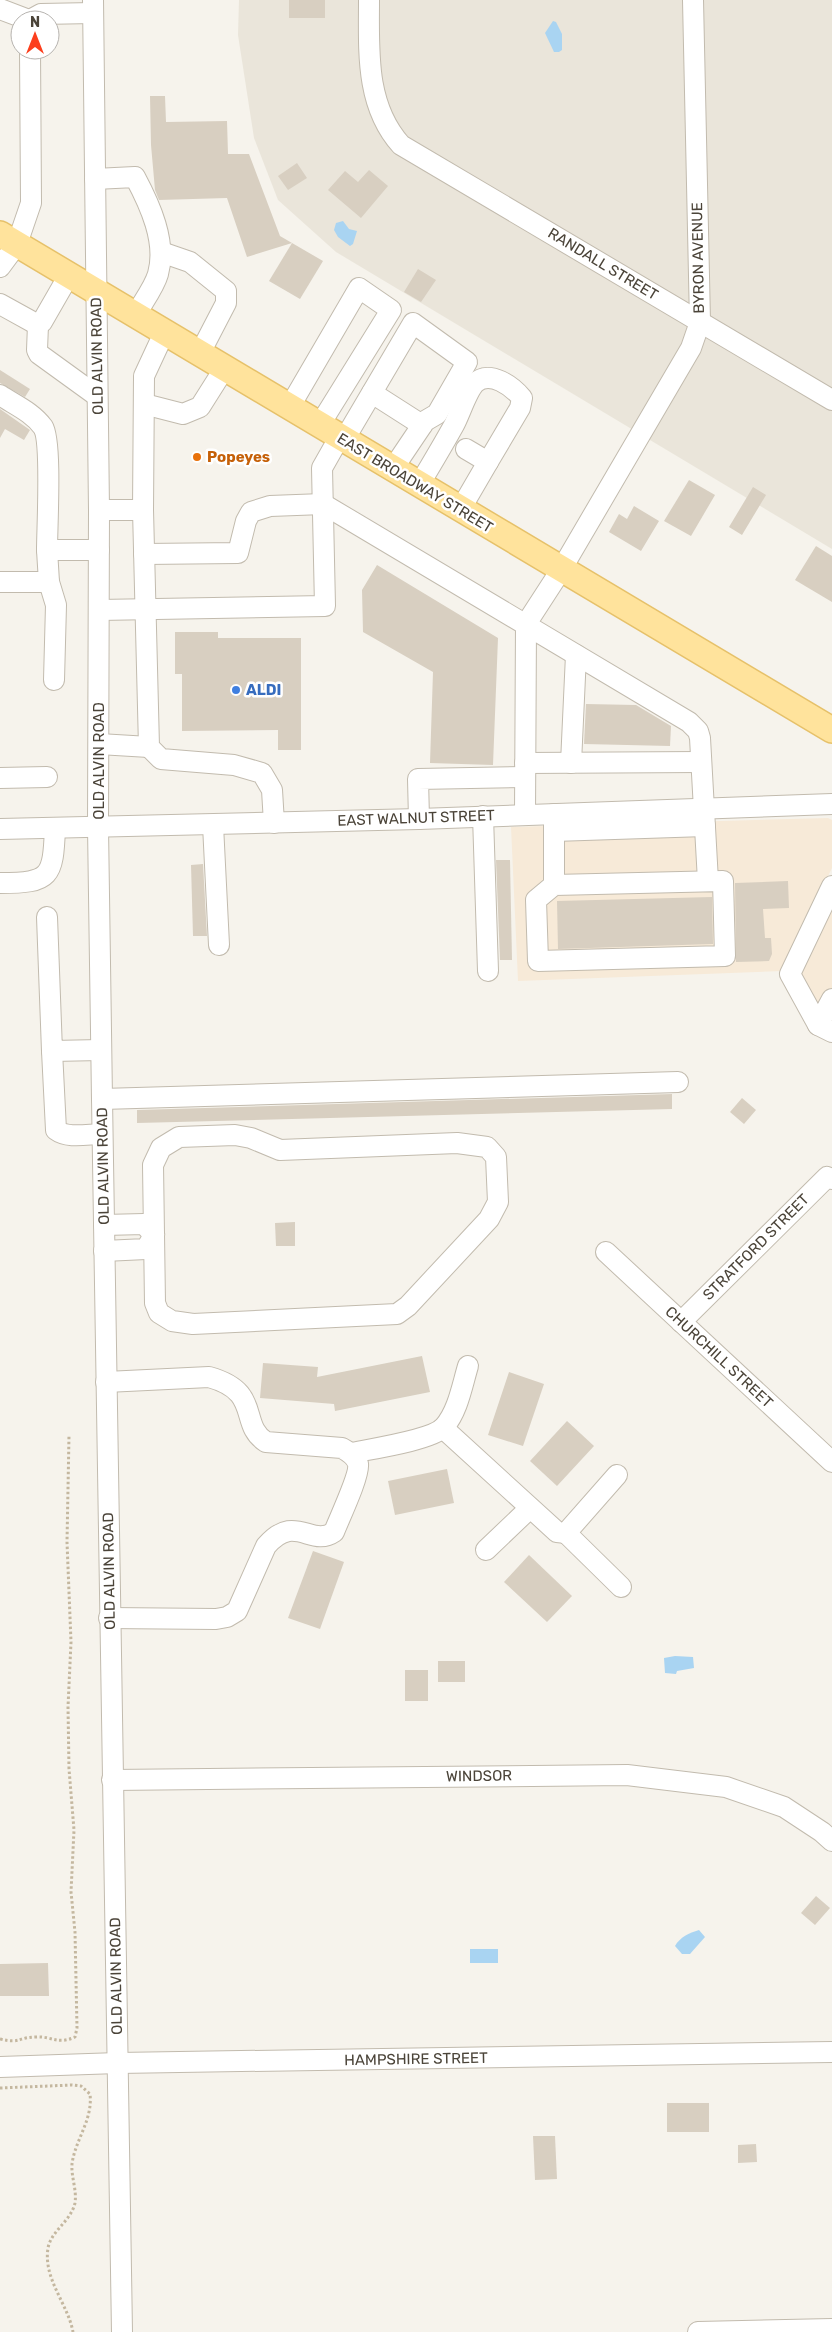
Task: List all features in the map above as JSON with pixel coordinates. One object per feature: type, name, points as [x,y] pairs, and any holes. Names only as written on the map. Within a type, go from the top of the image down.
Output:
[{"type":"main road","name":"EAST BROADWAY STREET","points":[[8,239],[392,470],[832,730]]},
{"type":"street","name":"RANDALL STREET","points":[[369,0],[370,68],[374,93],[390,133],[401,145],[832,400]]},
{"type":"street","name":"BYRON AVENUE","points":[[526,624],[561,570],[691,348],[700,322],[693,0]]},
{"type":"street","points":[[60,11],[93,7]]},
{"type":"street","name":"OLD ALVIN ROAD","points":[[93,7],[99,510],[98,827],[122,2332]]},
{"type":"street","points":[[0,267],[8,239],[31,203],[30,60]]},
{"type":"street","points":[[95,179],[135,177],[146,199],[161,252],[158,276],[135,316]]},
{"type":"street","points":[[161,252],[190,262],[226,291],[226,303],[200,355]]},
{"type":"street","points":[[69,275],[42,322],[38,325],[37,350],[39,354],[97,396]]},
{"type":"street","points":[[289,408],[359,288],[413,323],[467,362],[436,414],[422,425],[392,470]]},
{"type":"street","points":[[0,304],[38,325]]},
{"type":"street","points":[[99,610],[325,606],[322,468],[334,435],[391,310]]},
{"type":"street","points":[[334,435],[372,393],[413,323]]},
{"type":"street","points":[[164,334],[144,376],[143,510],[149,747],[161,760],[234,764],[262,772],[272,790],[274,823]]},
{"type":"street","points":[[144,404],[183,414],[200,407],[224,369]]},
{"type":"street","points":[[419,486],[476,383],[486,378],[500,380],[513,387],[522,398],[520,408],[460,510]]},
{"type":"street","points":[[372,393],[422,425]]},
{"type":"street","points":[[0,396],[31,414],[44,429],[47,448],[47,550],[49,582],[56,605],[54,680]]},
{"type":"street","points":[[466,449],[488,462]]},
{"type":"street","points":[[144,554],[238,553],[246,521],[251,512],[270,506],[323,504],[689,722],[698,731],[700,738],[708,881]]},
{"type":"street","points":[[99,510],[143,510]]},
{"type":"street","points":[[47,550],[99,550]]},
{"type":"street","points":[[0,582],[49,582]]},
{"type":"street","points":[[525,815],[526,624]]},
{"type":"street","points":[[571,763],[576,654]]},
{"type":"street","points":[[99,744],[149,747]]},
{"type":"street","points":[[419,819],[418,779],[525,770],[571,763],[701,762]]},
{"type":"street","points":[[0,778],[47,777]]},
{"type":"street","name":"EAST WALNUT STREET","points":[[0,829],[213,825],[525,815],[554,823],[704,817],[832,804]]},
{"type":"street","points":[[483,816],[488,971]]},
{"type":"street","points":[[554,823],[554,885]]},
{"type":"street","points":[[213,825],[219,945]]},
{"type":"street","points":[[0,883],[29,883],[42,877],[53,862],[55,828]]},
{"type":"street","points":[[723,881],[725,956],[538,961],[536,900],[554,885],[723,881]]},
{"type":"street","points":[[825,1029],[790,974],[832,886]]},
{"type":"street","points":[[47,917],[56,1130],[61,1134],[72,1135],[102,1134]]},
{"type":"street","points":[[825,1029],[832,999]]},
{"type":"street","points":[[52,1051],[101,1050]]},
{"type":"street","points":[[102,1099],[678,1082]]},
{"type":"street","points":[[104,1225],[144,1224],[154,1235],[155,1302],[159,1313],[172,1321],[193,1324],[397,1314],[408,1306],[489,1219],[498,1202],[496,1156],[487,1147],[457,1143],[280,1150],[250,1138],[235,1135],[179,1137],[161,1148],[153,1165],[154,1235],[146,1249],[104,1251]]},
{"type":"street","name":"STRATFORD STREET","points":[[681,1322],[827,1177],[832,1179]]},
{"type":"street","name":"CHURCHILL STREET","points":[[606,1252],[832,1462]]},
{"type":"street","points":[[352,1453],[428,1436],[443,1428],[454,1412],[468,1366]]},
{"type":"street","points":[[106,1382],[209,1377],[222,1381],[237,1390],[244,1398],[256,1431],[266,1442],[342,1448],[352,1453],[358,1465],[357,1475],[334,1532],[328,1536],[320,1537],[290,1530],[280,1533],[271,1540],[266,1546],[237,1610],[227,1616],[216,1619],[110,1618]]},
{"type":"street","points":[[443,1428],[557,1532],[566,1532],[622,1587]]},
{"type":"street","points":[[566,1532],[617,1475]]},
{"type":"street","points":[[486,1550],[530,1508]]},
{"type":"street","name":"WINDSOR","points":[[112,1780],[627,1775],[684,1780],[726,1787],[784,1807],[822,1832],[832,1841]]},
{"type":"street","name":"HAMPSHIRE STREET","points":[[0,2067],[118,2063],[832,2052]]},
{"type":"street","points":[[698,2332],[832,2329]]},
{"type":"path","points":[[0,2039],[11,2042],[33,2037],[61,2042],[75,2036],[77,2028],[75,1932],[71,1892],[74,1830],[69,1769],[68,1707],[71,1642],[67,1542],[68,1435]]},
{"type":"path","points":[[0,2088],[72,2085],[81,2086],[90,2094],[90,2112],[72,2165],[75,2202],[69,2216],[53,2236],[48,2247],[50,2270],[73,2332]]},
{"type":"shaded area","points":[[239,0],[832,0],[832,549],[336,252],[278,200],[254,138],[238,35]]},
{"type":"shaded area","points":[[828,818],[832,820],[832,868],[782,971],[518,981],[511,827]]},
{"type":"shaded area","points":[[832,880],[832,1042],[782,981]]},
{"type":"water","points":[[553,21],[556,22],[562,34],[562,50],[559,52],[554,52],[545,33]]},
{"type":"water","points":[[343,221],[349,229],[357,231],[353,244],[350,246],[338,237],[334,230],[336,223]]},
{"type":"water","points":[[675,1656],[693,1657],[694,1668],[677,1671],[676,1674],[665,1673],[664,1658]]},
{"type":"water","points":[[699,1930],[705,1937],[690,1954],[682,1954],[675,1946],[679,1940]]},
{"type":"water","points":[[470,1949],[498,1949],[498,1963],[470,1963]]},
{"type":"building","points":[[289,0],[325,0],[325,18],[289,18]]},
{"type":"building","points":[[150,96],[165,96],[166,122],[227,121],[228,154],[249,154],[280,236],[292,243],[247,257],[227,198],[159,200],[155,190],[151,145]]},
{"type":"building","points":[[297,163],[307,178],[288,190],[278,176]]},
{"type":"building","points":[[369,170],[388,186],[361,218],[328,190],[345,171],[358,182]]},
{"type":"building","points":[[292,243],[323,261],[300,299],[269,281]]},
{"type":"building","points":[[418,269],[436,280],[421,302],[404,292]]},
{"type":"building","points":[[0,370],[30,389],[25,397],[0,383]]},
{"type":"building","points":[[0,409],[30,430],[24,440],[5,429],[0,438]]},
{"type":"building","points":[[689,480],[715,495],[691,536],[664,521]]},
{"type":"building","points":[[753,487],[766,495],[742,535],[729,527]]},
{"type":"building","points":[[634,506],[659,521],[641,551],[609,532],[619,514],[627,519]]},
{"type":"building","points":[[816,546],[832,556],[832,602],[795,580]]},
{"type":"building","points":[[377,565],[498,638],[493,765],[430,763],[433,672],[363,632],[362,590]]},
{"type":"building","points":[[175,632],[218,632],[218,638],[301,638],[301,750],[278,750],[278,730],[182,731],[182,674],[175,674]]},
{"type":"building","points":[[586,704],[636,705],[671,726],[670,746],[584,744]]},
{"type":"building","points":[[496,860],[510,860],[512,960],[500,960]]},
{"type":"building","points":[[203,864],[207,936],[193,936],[191,865]]},
{"type":"building","points":[[788,881],[789,908],[763,909],[765,938],[771,938],[772,954],[769,961],[736,962],[735,883]]},
{"type":"building","points":[[712,897],[713,944],[558,949],[557,901]]},
{"type":"building","points":[[672,1094],[672,1109],[137,1123],[137,1110]]},
{"type":"building","points":[[742,1098],[756,1110],[744,1124],[730,1112]]},
{"type":"building","points":[[295,1222],[295,1246],[276,1246],[275,1223]]},
{"type":"building","points":[[422,1356],[430,1392],[335,1411],[334,1404],[260,1398],[263,1363],[318,1367],[317,1377]]},
{"type":"building","points":[[509,1372],[544,1384],[523,1446],[488,1435]]},
{"type":"building","points":[[567,1421],[594,1446],[557,1486],[530,1461]]},
{"type":"building","points":[[447,1469],[454,1503],[395,1515],[388,1481]]},
{"type":"building","points":[[313,1551],[344,1562],[320,1629],[288,1618]]},
{"type":"building","points":[[529,1555],[572,1596],[547,1622],[504,1582]]},
{"type":"building","points":[[438,1661],[465,1661],[465,1682],[438,1682]]},
{"type":"building","points":[[405,1670],[428,1670],[428,1701],[405,1701]]},
{"type":"building","points":[[816,1896],[830,1908],[815,1925],[801,1913]]},
{"type":"building","points":[[48,1963],[49,1996],[0,1996],[0,1964]]},
{"type":"building","points":[[667,2103],[709,2103],[709,2132],[667,2132]]},
{"type":"building","points":[[533,2136],[555,2136],[557,2179],[535,2180]]},
{"type":"building","points":[[756,2144],[757,2162],[738,2163],[738,2145]]},
{"type":"place","name":"Popeyes","points":[[197,457]]},
{"type":"place","name":"ALDI","points":[[236,690]]}]
